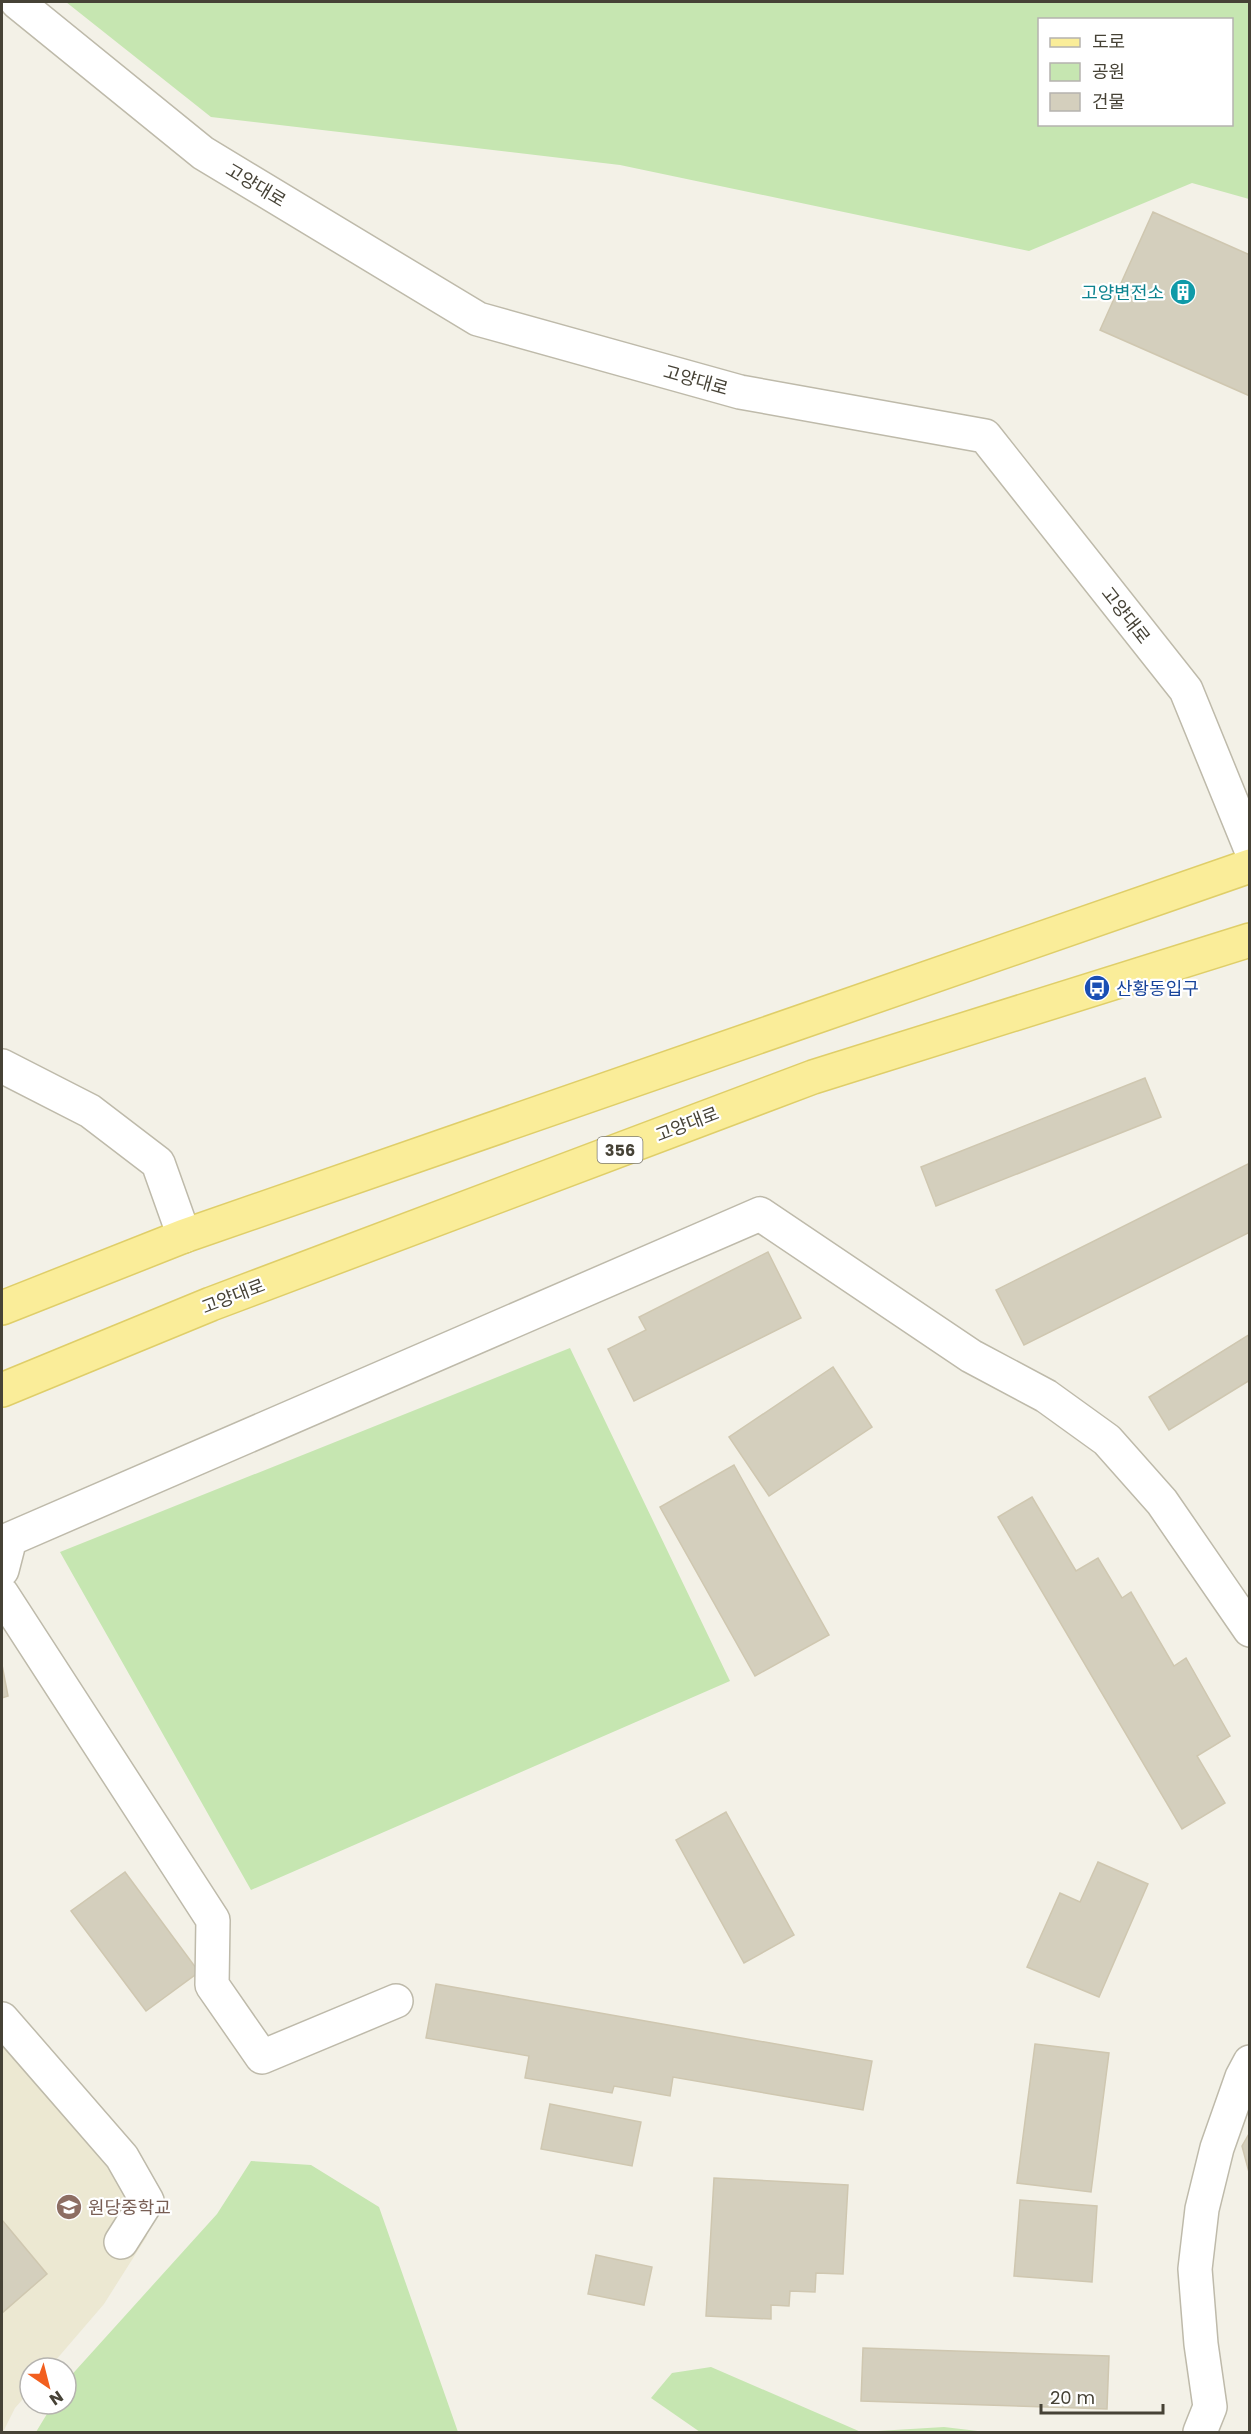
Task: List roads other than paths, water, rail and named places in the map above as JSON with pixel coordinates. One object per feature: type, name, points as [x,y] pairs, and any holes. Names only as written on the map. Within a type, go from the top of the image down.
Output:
[{"type":"main road","points":[[2,1308],[184,1236],[1250,866]]},
{"type":"main road","name":"고양대로","points":[[2,1390],[211,1304],[813,1077],[1250,940]]},
{"type":"street","name":"고양대로","points":[[17,2],[203,153],[478,319],[740,392],[985,436],[1186,690],[1250,847]]},
{"type":"street","points":[[2,1066],[90,1111],[158,1163],[184,1236]]},
{"type":"street","points":[[2,1570],[10,1539],[760,1214],[971,1356],[1046,1396],[1107,1440],[1162,1502],[1250,1630]]},
{"type":"street","points":[[2,1594],[213,1920],[212,1985],[262,2057],[396,2001]]},
{"type":"street","points":[[2,2019],[122,2157],[147,2201],[121,2242]]},
{"type":"street","points":[[1200,2433],[1210,2407],[1201,2344],[1195,2269],[1202,2209],[1217,2148],[1242,2077],[1250,2062]]},
{"type":"place","name":"고양변전소","points":[[1183,292]]},
{"type":"place","name":"산황동입구","points":[[1097,988]]},
{"type":"place","name":"원당중학교","points":[[69,2207]]}]
